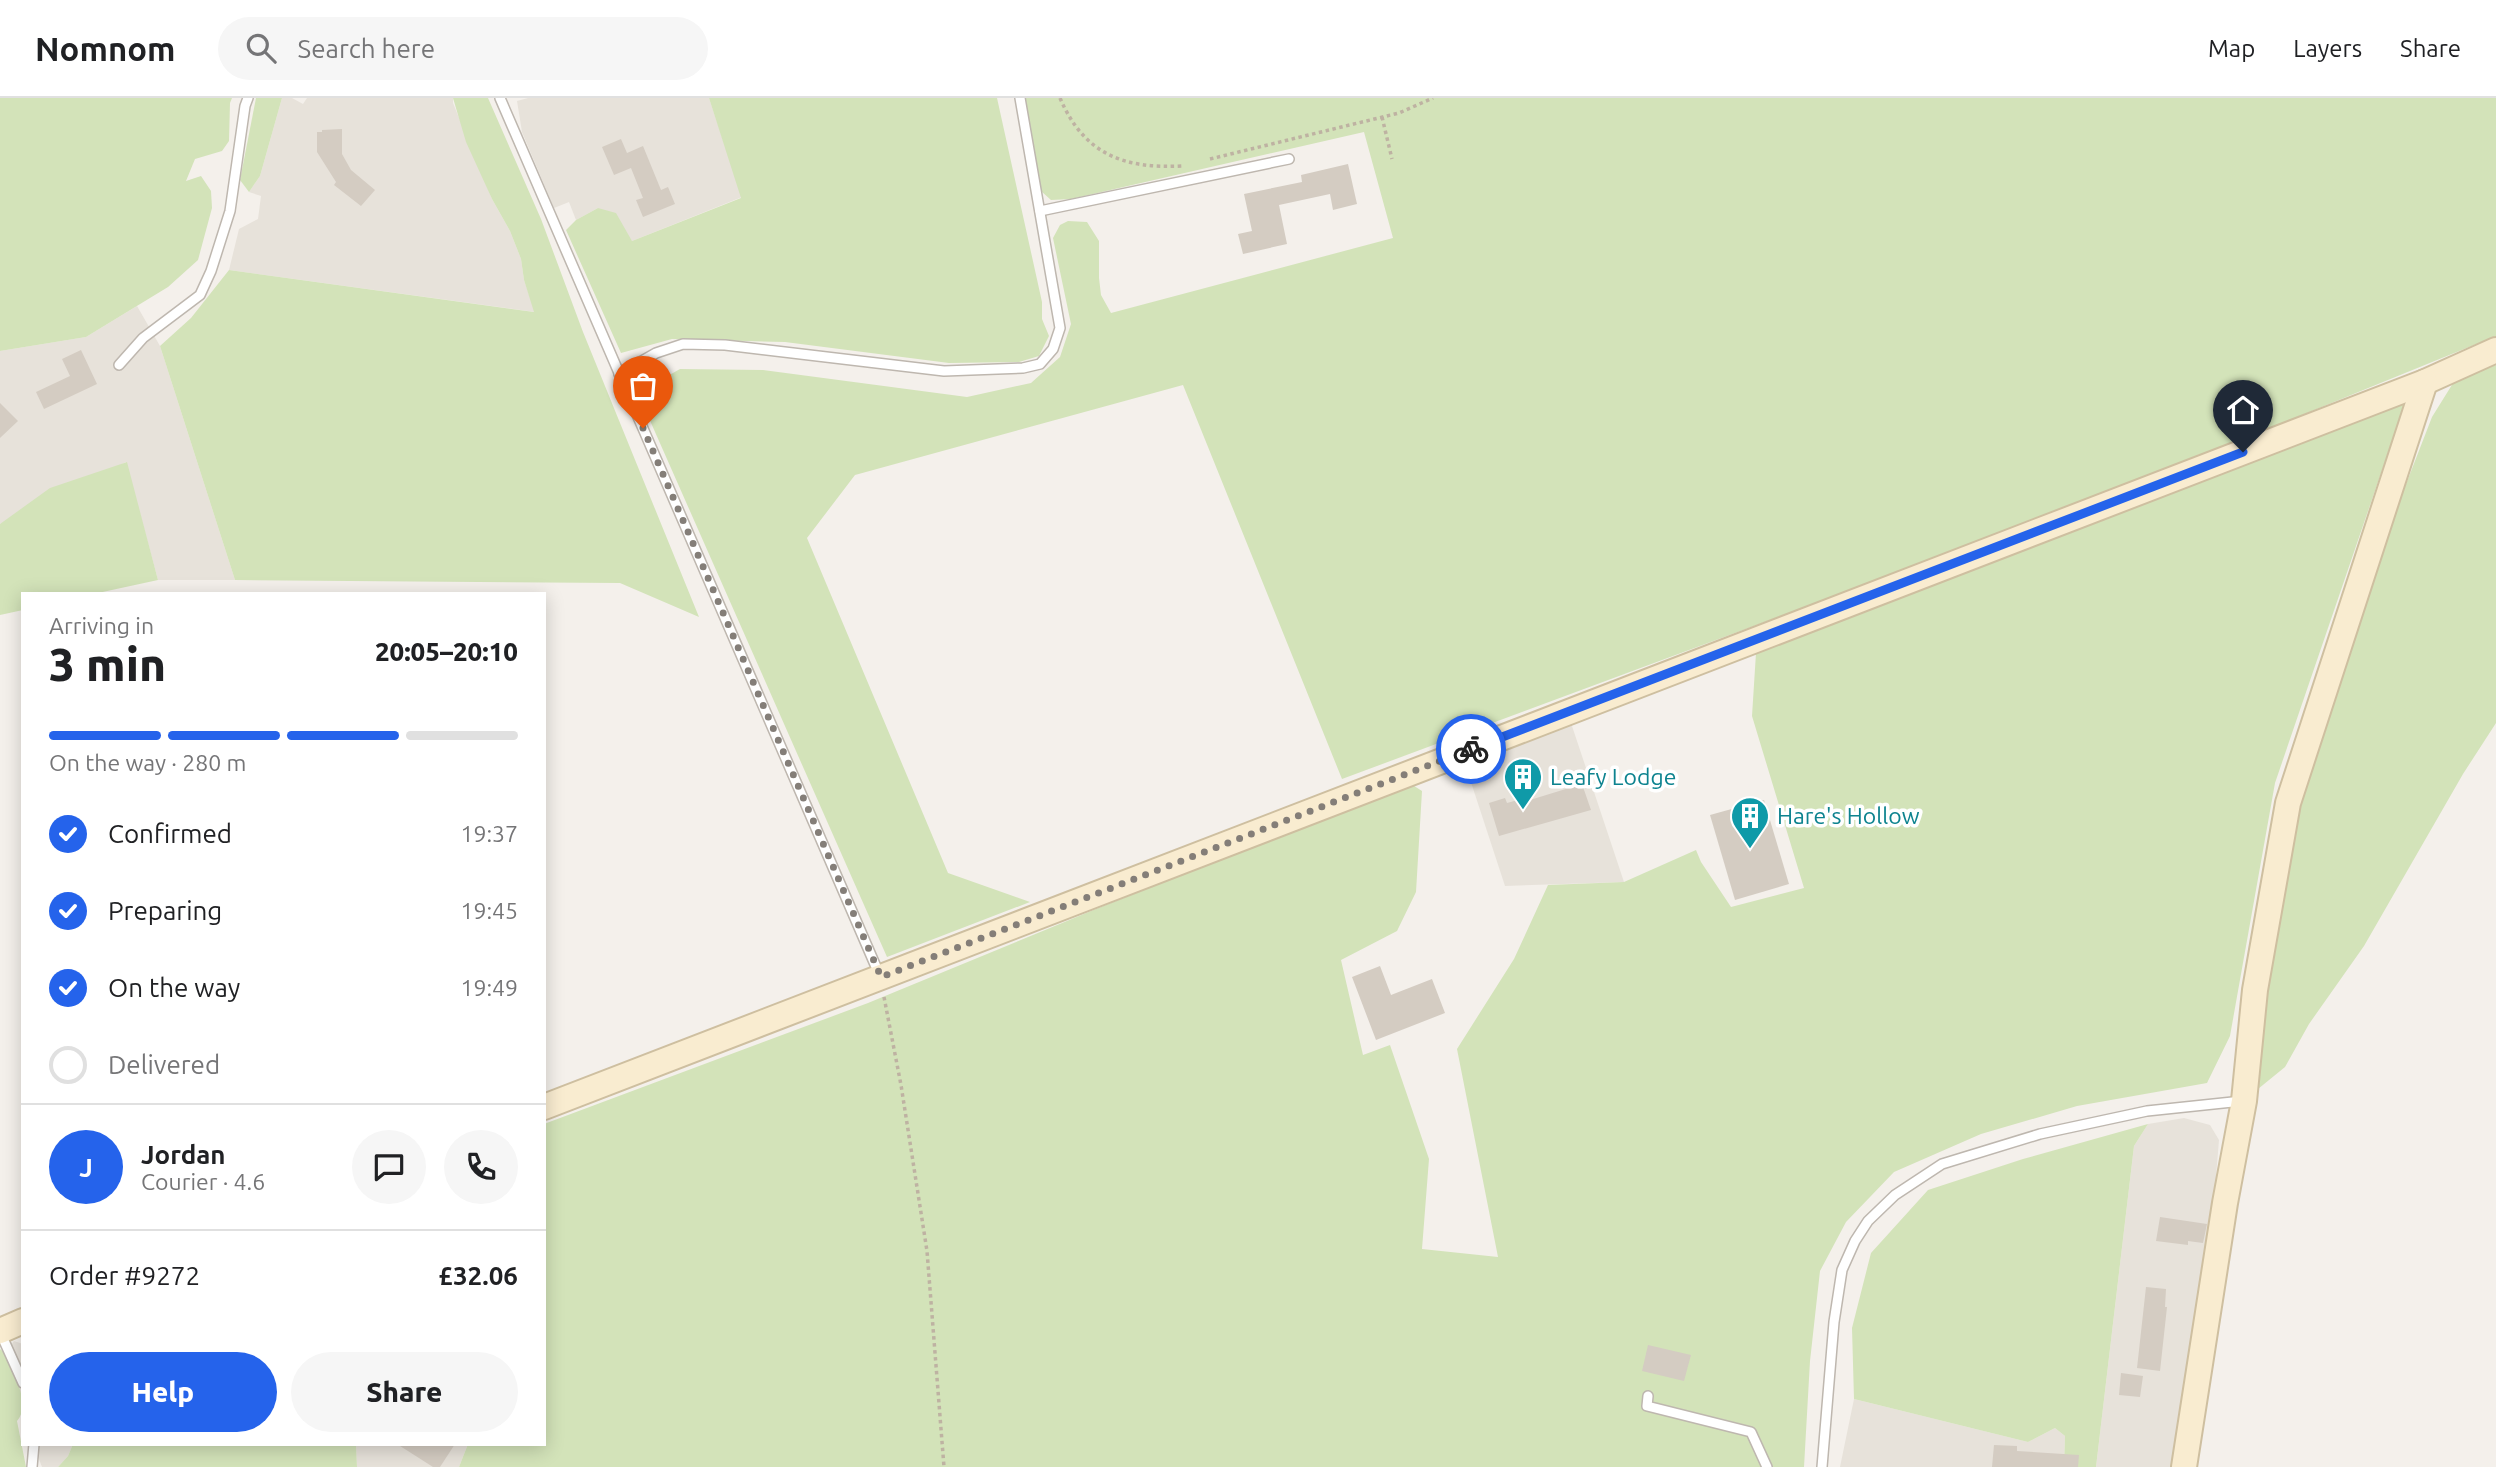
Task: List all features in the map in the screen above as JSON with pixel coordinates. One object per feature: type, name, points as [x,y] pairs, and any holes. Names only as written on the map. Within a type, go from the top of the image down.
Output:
[{"type":"street","points":[[546,1106],[2425,382],[2496,350]]},
{"type":"street","points":[[2184,1467],[2225,1203],[2244,1101],[2255,990],[2288,803],[2425,382]]},
{"type":"street","points":[[0,1332],[21,1322]]},
{"type":"lane","points":[[119,365],[142,338],[200,295],[211,271],[230,211],[244,106],[248,98]]},
{"type":"lane","points":[[500,98],[881,977]]},
{"type":"lane","points":[[620,374],[656,353],[683,344],[725,345],[944,371],[1000,370],[1040,364],[1054,349],[1060,328],[1020,98]]},
{"type":"lane","points":[[1040,211],[1289,159]]},
{"type":"lane","points":[[1822,1467],[1834,1322],[1842,1270],[1855,1241],[1868,1221],[1895,1195],[1942,1164],[2040,1134],[2147,1111],[2244,1101]]},
{"type":"lane","points":[[0,1332],[21,1379]]},
{"type":"lane","points":[[1648,1396],[1647,1406],[1751,1432],[1767,1467]]},
{"type":"lane","points":[[32,1467],[34,1446]]},
{"type":"path","points":[[1060,98],[1069,120],[1097,149],[1137,165],[1184,166]]},
{"type":"path","points":[[1204,161],[1399,113],[1433,98]]},
{"type":"path","points":[[1382,117],[1392,159]]},
{"type":"path","points":[[881,977],[927,1251],[944,1467]]},
{"type":"shaded area","points":[[282,98],[292,98],[303,104],[307,98],[453,98],[492,199],[510,231],[521,259],[524,280],[535,312],[229,270],[239,229],[258,219],[261,196],[249,192],[260,176]]},
{"type":"shaded area","points":[[528,98],[709,98],[742,197],[632,241],[598,208],[576,220],[569,202],[554,208],[522,132],[517,101]]},
{"type":"shaded area","points":[[137,306],[160,346],[235,580],[158,580],[126,462],[0,524],[0,351],[86,337]]},
{"type":"shaded area","name":"Leafy Lodge","points":[[1571,723],[1624,882],[1505,886],[1465,764]]},
{"type":"shaded area","points":[[2184,1118],[2210,1125],[2219,1140],[2211,1238],[2174,1467],[2096,1467],[2134,1146],[2148,1124]]},
{"type":"shaded area","points":[[14,1341],[21,1343],[21,1396],[5,1353]]},
{"type":"shaded area","points":[[1854,1399],[2028,1442],[2055,1428],[2065,1436],[2064,1467],[1840,1467]]},
{"type":"shaded area","points":[[34,1446],[72,1446],[68,1456],[58,1467],[42,1467]]},
{"type":"shaded area","points":[[356,1446],[467,1446],[459,1467],[357,1467]]},
{"type":"green space","points":[[0,98],[232,98],[229,141],[222,151],[195,159],[186,181],[201,176],[211,191],[212,208],[198,260],[168,287],[86,337],[0,351]]},
{"type":"green space","points":[[256,98],[282,98],[260,176],[249,192],[240,180]]},
{"type":"green space","points":[[453,98],[488,98],[541,219],[583,332],[699,617],[620,583],[235,580],[160,346],[191,318],[229,270],[534,312],[521,259],[466,142]]},
{"type":"green space","points":[[709,98],[997,98],[1042,302],[1042,319],[1049,336],[1039,356],[1019,362],[949,363],[785,342],[672,339],[621,353],[566,230],[576,220],[598,208],[616,213],[632,241],[741,198]]},
{"type":"green space","points":[[1024,98],[2496,98],[2496,336],[2025,528],[1934,559],[1342,779],[1183,385],[855,475],[807,538],[948,873],[1030,902],[887,957],[644,407],[650,386],[680,369],[763,370],[967,397],[1031,383],[1060,357],[1071,324],[1053,238],[1060,225],[1068,221],[1087,222],[1099,241],[1101,295],[1111,313],[1393,238],[1364,132],[1071,199],[1051,200],[1041,191]]},
{"type":"green space","points":[[2496,365],[2496,723],[2463,774],[2364,946],[2309,1024],[2285,1067],[2258,1089],[2268,970],[2295,808],[2391,523],[2432,417],[2455,380]]},
{"type":"green space","points":[[2407,397],[2275,783],[2230,1036],[2207,1083],[2077,1106],[1981,1134],[1894,1172],[1846,1222],[1820,1271],[1810,1361],[1804,1467],[459,1467],[467,1446],[546,1446],[546,1123],[868,1003],[1411,784],[1422,791],[1416,892],[1397,931],[1341,960],[1363,1055],[1390,1045],[1429,1159],[1422,1249],[1498,1257],[1457,1049],[1514,959],[1548,885],[1624,882],[1696,850],[1731,907],[1804,888],[1752,716],[1756,653]]},
{"type":"green space","points":[[127,462],[158,580],[103,592],[21,592],[21,610],[0,615],[0,524],[50,488]]},
{"type":"green space","points":[[2148,1124],[2134,1146],[2096,1467],[2064,1467],[2065,1436],[2055,1428],[2028,1442],[1854,1399],[1852,1328],[1871,1253],[1928,1190],[2023,1159]]},
{"type":"green space","points":[[0,1349],[5,1353],[21,1394],[21,1414],[17,1421],[26,1467],[0,1467]]},
{"type":"green space","points":[[72,1446],[356,1446],[357,1467],[58,1467],[68,1456]]},
{"type":"building","points":[[342,129],[342,154],[351,170],[375,190],[361,206],[334,185],[336,182],[317,152],[317,132]]},
{"type":"building","points":[[621,139],[627,153],[643,146],[661,190],[668,187],[675,204],[643,217],[636,200],[643,198],[631,168],[614,175],[602,147]]},
{"type":"building","points":[[1348,164],[1357,204],[1333,210],[1330,194],[1279,205],[1287,244],[1243,254],[1238,234],[1252,231],[1244,194],[1302,182],[1301,175]]},
{"type":"building","points":[[81,350],[97,384],[44,409],[36,392],[70,376],[62,359]]},
{"type":"building","points":[[0,403],[18,421],[0,438]]},
{"type":"building","name":"Leafy Lodge","points":[[1582,784],[1591,810],[1499,836],[1489,803],[1505,798],[1507,803],[1529,797],[1530,800]]},
{"type":"building","name":"Hare's Hollow","points":[[1764,800],[1789,884],[1735,900],[1710,815]]},
{"type":"building","points":[[1380,966],[1391,995],[1432,979],[1445,1013],[1376,1040],[1352,977]]},
{"type":"building","points":[[2160,1217],[2207,1224],[2203,1243],[2188,1241],[2188,1245],[2156,1241]]},
{"type":"building","points":[[2146,1287],[2166,1289],[2167,1307],[2160,1371],[2137,1368]]},
{"type":"building","points":[[1648,1345],[1691,1355],[1684,1381],[1642,1371]]},
{"type":"building","points":[[2121,1373],[2143,1376],[2140,1397],[2119,1395]]},
{"type":"building","points":[[1994,1445],[2017,1446],[2017,1451],[2079,1455],[2078,1467],[1992,1467]]},
{"type":"building","points":[[400,1446],[454,1446],[440,1467],[433,1467]]},
{"type":"way so far","points":[[643,428],[881,977],[1471,749]]},
{"type":"place","name":"Leafy Lodge","points":[[1523,811]]},
{"type":"place","name":"Hare's Hollow","points":[[1750,850]]},
{"type":"route","points":[[1471,749],[2243,452]]}]
